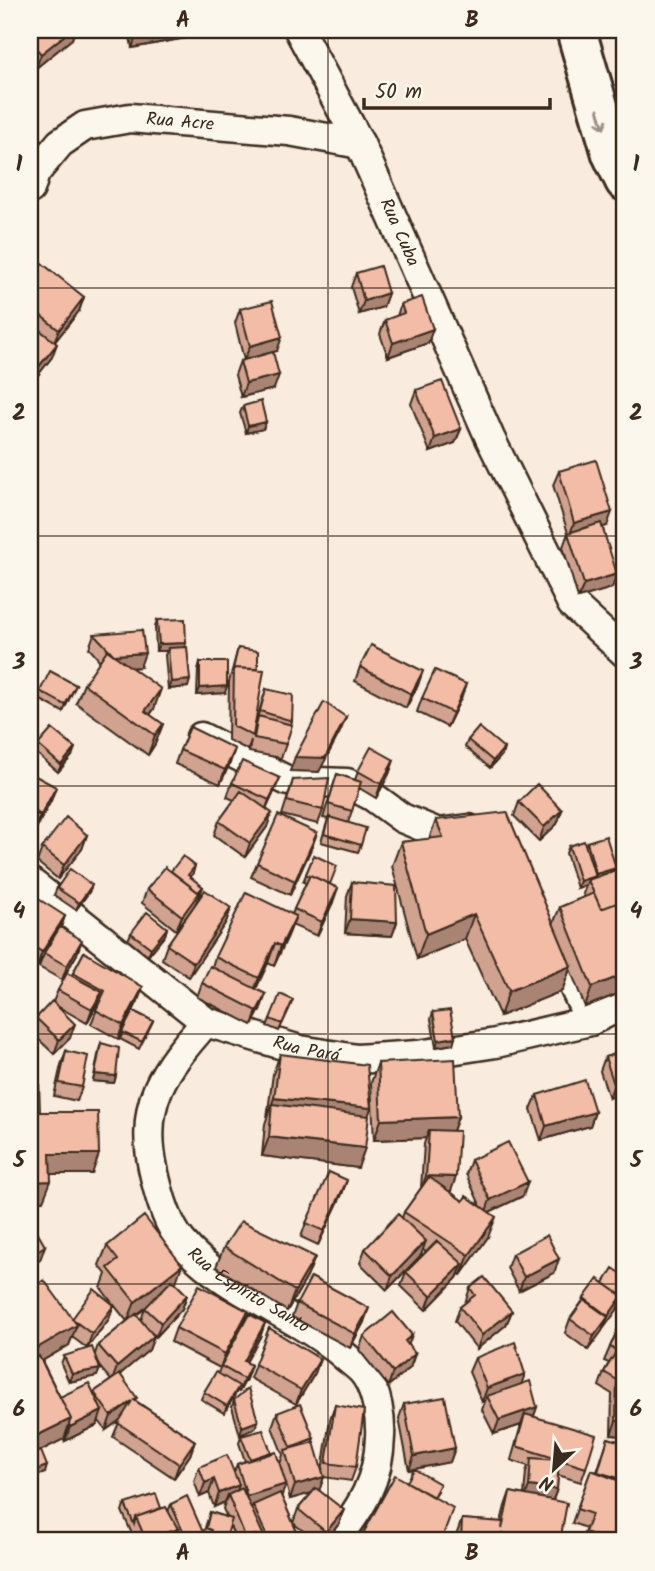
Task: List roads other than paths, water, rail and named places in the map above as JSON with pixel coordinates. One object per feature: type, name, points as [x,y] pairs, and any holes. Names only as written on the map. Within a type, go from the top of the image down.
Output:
[{"type":"highway","points":[[576,30],[612,154],[625,181]]},
{"type":"street","name":"Rua Cuba","points":[[299,30],[360,144],[490,438],[572,604],[625,653]]},
{"type":"street","name":"Rua Acre","points":[[30,189],[36,173],[60,143],[85,127],[130,118],[289,131],[360,144]]},
{"type":"street","points":[[190,732],[288,781],[346,783],[372,796],[402,818],[438,833],[488,827],[502,830]]},
{"type":"street","name":"Rua Pará","points":[[30,882],[206,1022],[255,1039],[357,1059],[496,1043],[590,1021],[625,1004]]},
{"type":"street","points":[[540,914],[590,1021]]},
{"type":"street","name":"Rua Espírito Santo","points":[[206,1022],[175,1058],[152,1099],[147,1127],[156,1181],[181,1242],[222,1277],[335,1348],[366,1376],[381,1421],[379,1465],[353,1520],[334,1541]]}]
